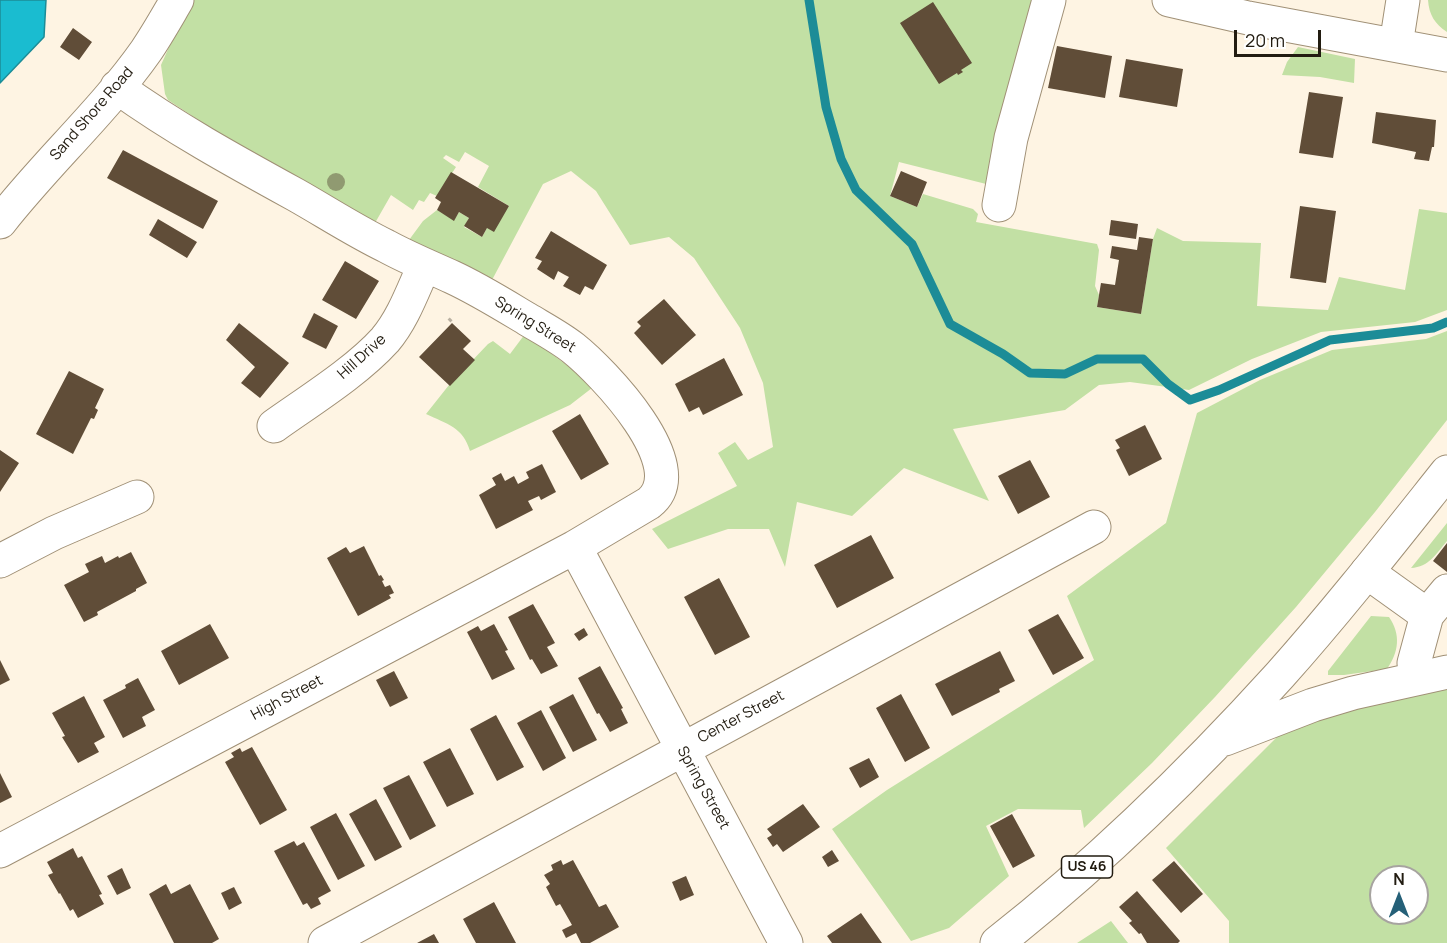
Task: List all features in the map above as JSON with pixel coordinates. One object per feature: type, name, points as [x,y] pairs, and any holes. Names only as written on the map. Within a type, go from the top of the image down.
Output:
[{"type":"street","name":"Sand Shore Road","points":[[0,222],[146,51],[177,0]]},
{"type":"street","points":[[999,205],[1011,138],[1049,0]]},
{"type":"street","points":[[1169,0],[1248,18],[1447,55]]},
{"type":"street","points":[[1396,45],[1403,0]]},
{"type":"street","name":"Spring Street","points":[[117,87],[161,119],[192,137],[350,227],[424,266],[476,289],[572,347],[616,390],[645,430],[654,448],[662,472],[660,486],[656,496],[649,503],[575,547],[786,943]]},
{"type":"street","name":"Hill Drive","points":[[274,426],[327,388],[385,339],[397,323],[424,266]]},
{"type":"street","name":"US 46","points":[[997,943],[1111,846],[1218,742],[1280,675],[1367,573],[1447,472]]},
{"type":"street","points":[[0,561],[54,533],[137,497]]},
{"type":"street","name":"Center Street","points":[[325,943],[1094,526]]},
{"type":"street","name":"High Street","points":[[0,851],[575,547]]},
{"type":"street","points":[[1367,573],[1437,603],[1414,663],[1432,675]]},
{"type":"street","points":[[1218,742],[1313,705],[1353,693],[1432,675]]},
{"type":"green space","points":[[190,0],[1041,0],[994,186],[899,162],[890,196],[917,207],[923,194],[973,209],[978,214],[976,222],[1097,244],[1099,250],[1095,286],[1099,295],[1097,307],[1141,314],[1153,239],[1157,228],[1183,241],[1261,243],[1257,306],[1328,310],[1339,277],[1405,290],[1419,209],[1447,213],[1447,310],[1415,322],[1321,332],[1252,359],[1189,390],[1130,382],[1099,385],[1065,410],[953,429],[989,501],[904,468],[852,516],[797,502],[785,567],[769,529],[728,529],[668,549],[652,529],[737,486],[718,453],[735,442],[748,460],[773,447],[763,383],[740,328],[694,258],[669,237],[630,245],[596,191],[571,171],[543,184],[492,280],[409,240],[423,221],[437,210],[454,220],[459,212],[469,218],[464,227],[482,237],[487,228],[509,206],[478,187],[489,166],[465,152],[459,162],[446,155],[443,158],[456,167],[437,196],[430,193],[424,202],[419,200],[413,210],[391,195],[375,223],[229,140],[168,100],[161,65]]},
{"type":"green space","points":[[1428,0],[1447,0],[1447,32],[1433,19]]},
{"type":"green space","points":[[1298,47],[1355,59],[1354,83],[1320,77],[1282,75],[1287,62]]},
{"type":"green space","points":[[1447,331],[1447,420],[1296,607],[1152,763],[1084,828],[1081,810],[1018,809],[986,826],[1009,876],[949,928],[911,941],[832,829],[887,790],[1094,660],[1067,596],[1166,523],[1197,413],[1260,380],[1332,350],[1426,339]]},
{"type":"green space","points":[[525,334],[580,375],[592,388],[570,405],[470,451],[459,431],[426,414],[449,385],[488,344],[493,341],[510,354]]},
{"type":"green space","points":[[1447,523],[1447,541],[1436,555],[1423,565],[1411,568]]},
{"type":"green space","points":[[1371,616],[1389,617],[1397,636],[1396,650],[1387,669],[1328,675],[1328,671]]},
{"type":"green space","points":[[1447,687],[1447,943],[1229,943],[1229,921],[1166,848],[1281,733],[1340,712]]},
{"type":"green space","points":[[1111,921],[1128,943],[1077,943]]},
{"type":"water","points":[[0,0],[46,0],[44,37],[0,83]]},
{"type":"building","points":[[933,2],[972,63],[961,70],[963,72],[939,84],[900,23]]},
{"type":"building","points":[[73,28],[92,42],[79,60],[60,47]]},
{"type":"building","points":[[1057,46],[1112,56],[1105,98],[1048,88]]},
{"type":"building","points":[[1126,59],[1183,69],[1177,107],[1119,97]]},
{"type":"building","points":[[1309,92],[1343,97],[1333,158],[1299,153]]},
{"type":"building","points":[[1376,112],[1436,120],[1434,147],[1432,147],[1429,161],[1414,159],[1416,152],[1372,143]]},
{"type":"building","points":[[123,150],[218,201],[203,229],[107,178]]},
{"type":"building","points":[[901,171],[927,182],[917,207],[890,196]]},
{"type":"building","points":[[451,172],[509,206],[494,232],[487,228],[482,237],[464,226],[469,218],[459,212],[454,221],[437,210],[441,202],[435,198]]},
{"type":"building","points":[[1300,206],[1336,211],[1326,283],[1290,278]]},
{"type":"building","points":[[158,219],[197,242],[187,258],[149,235]]},
{"type":"building","points":[[1111,220],[1138,224],[1136,239],[1109,235]]},
{"type":"building","points":[[551,231],[607,265],[593,290],[585,286],[580,295],[563,286],[569,277],[558,271],[554,280],[537,269],[542,261],[535,258]]},
{"type":"building","points":[[1139,237],[1153,239],[1141,314],[1097,307],[1101,283],[1115,285],[1119,260],[1110,258],[1112,246],[1137,250]]},
{"type":"building","points":[[345,261],[379,281],[356,319],[322,300]]},
{"type":"building","points":[[664,299],[696,335],[662,365],[634,333],[641,326],[637,322]]},
{"type":"building","points":[[314,313],[338,326],[326,349],[302,337]]},
{"type":"building","points":[[239,323],[289,363],[260,398],[241,383],[255,367],[226,340]]},
{"type":"building","points":[[452,323],[471,341],[463,349],[475,360],[450,386],[419,357]]},
{"type":"building","points":[[724,358],[743,395],[703,415],[699,407],[689,412],[675,384]]},
{"type":"building","points":[[69,371],[104,389],[95,408],[98,410],[94,419],[91,418],[73,454],[36,434]]},
{"type":"building","points":[[580,414],[609,464],[581,480],[552,431]]},
{"type":"building","points":[[1145,425],[1162,459],[1129,476],[1116,450],[1120,448],[1115,440]]},
{"type":"building","points":[[0,450],[19,463],[0,492]]},
{"type":"building","points":[[1030,460],[1050,497],[1018,514],[998,476]]},
{"type":"building","points":[[542,464],[556,492],[541,500],[539,496],[528,501],[533,510],[496,529],[479,495],[496,485],[492,478],[501,473],[505,481],[514,476],[518,484],[529,478],[526,472]]},
{"type":"building","points":[[871,535],[894,578],[837,608],[814,565]]},
{"type":"building","points":[[1447,543],[1447,572],[1433,561]]},
{"type":"building","points":[[364,546],[379,576],[381,575],[384,580],[382,581],[385,587],[390,585],[394,593],[389,595],[391,598],[358,616],[327,558],[346,547],[350,553]]},
{"type":"building","points":[[131,552],[147,583],[84,622],[64,585],[89,572],[85,564],[102,556],[105,563]]},
{"type":"building","points":[[719,578],[750,637],[715,655],[684,597]]},
{"type":"building","points":[[533,604],[555,643],[547,647],[558,666],[541,674],[532,659],[530,660],[508,617]]},
{"type":"building","points":[[1058,614],[1084,658],[1053,675],[1028,630]]},
{"type":"building","points":[[210,624],[229,658],[179,685],[161,651]]},
{"type":"building","points":[[494,624],[515,669],[492,680],[467,632],[478,626],[481,631]]},
{"type":"building","points":[[584,628],[588,635],[579,641],[574,634]]},
{"type":"building","points":[[1000,651],[1015,681],[999,689],[1000,692],[952,716],[935,684]]},
{"type":"building","points":[[0,660],[10,680],[0,685]]},
{"type":"building","points":[[600,666],[623,708],[621,709],[628,723],[610,732],[599,713],[597,714],[578,678]]},
{"type":"building","points":[[394,671],[408,698],[390,707],[376,680]]},
{"type":"building","points":[[138,678],[155,710],[142,717],[146,726],[123,738],[103,700],[126,688],[125,685]]},
{"type":"building","points":[[573,694],[597,740],[573,752],[549,707]]},
{"type":"building","points":[[901,694],[930,748],[905,762],[876,708]]},
{"type":"building","points":[[84,696],[105,737],[94,743],[99,752],[78,763],[62,737],[65,736],[52,713]]},
{"type":"building","points":[[541,710],[566,758],[543,771],[517,723]]},
{"type":"building","points":[[496,715],[524,767],[497,781],[470,729]]},
{"type":"building","points":[[252,747],[287,810],[260,825],[225,762],[234,757],[231,753],[240,748],[242,752]]},
{"type":"building","points":[[450,748],[474,794],[447,807],[423,762]]},
{"type":"building","points":[[869,758],[879,777],[860,788],[849,768]]},
{"type":"building","points":[[0,773],[12,797],[0,803]]},
{"type":"building","points":[[409,775],[436,826],[410,840],[383,788]]},
{"type":"building","points":[[376,799],[402,847],[375,861],[349,814]]},
{"type":"building","points":[[803,804],[820,827],[783,852],[777,844],[773,847],[767,838],[772,835],[767,829]]},
{"type":"building","points":[[336,813],[365,866],[338,880],[310,827]]},
{"type":"building","points":[[1012,814],[1035,856],[1013,868],[990,826]]},
{"type":"building","points":[[294,841],[297,846],[304,842],[331,891],[318,898],[321,904],[311,909],[307,903],[303,905],[274,851]]},
{"type":"building","points":[[73,848],[78,858],[82,856],[102,894],[99,895],[104,904],[78,918],[73,909],[70,911],[48,875],[53,873],[47,862]]},
{"type":"building","points":[[832,850],[839,861],[828,867],[822,857]]},
{"type":"building","points":[[561,860],[563,865],[573,860],[599,907],[606,904],[619,927],[590,943],[581,943],[576,933],[566,938],[562,930],[572,925],[560,904],[556,906],[546,887],[550,884],[544,875],[553,870],[551,865]]},
{"type":"building","points":[[1174,861],[1203,894],[1181,913],[1152,880]]},
{"type":"building","points":[[122,868],[131,888],[117,895],[107,876]]},
{"type":"building","points":[[686,876],[694,895],[680,901],[672,882]]},
{"type":"building","points":[[166,884],[171,894],[190,884],[219,939],[212,943],[174,943],[149,894]]},
{"type":"building","points":[[234,887],[242,903],[229,910],[221,893]]},
{"type":"building","points":[[1137,891],[1180,941],[1178,943],[1147,943],[1141,933],[1139,934],[1129,923],[1132,921],[1119,907]]},
{"type":"building","points":[[494,902],[516,943],[476,943],[463,919]]},
{"type":"building","points":[[861,913],[882,943],[832,943],[827,936]]},
{"type":"building","points":[[434,934],[439,943],[417,943]]},
{"type":"waterway","points":[[809,0],[826,107],[841,159],[856,190],[912,244],[950,324],[1003,354],[1030,373],[1065,374],[1097,359],[1143,359],[1168,384],[1190,400],[1219,390],[1330,340],[1433,328],[1447,322]]}]
